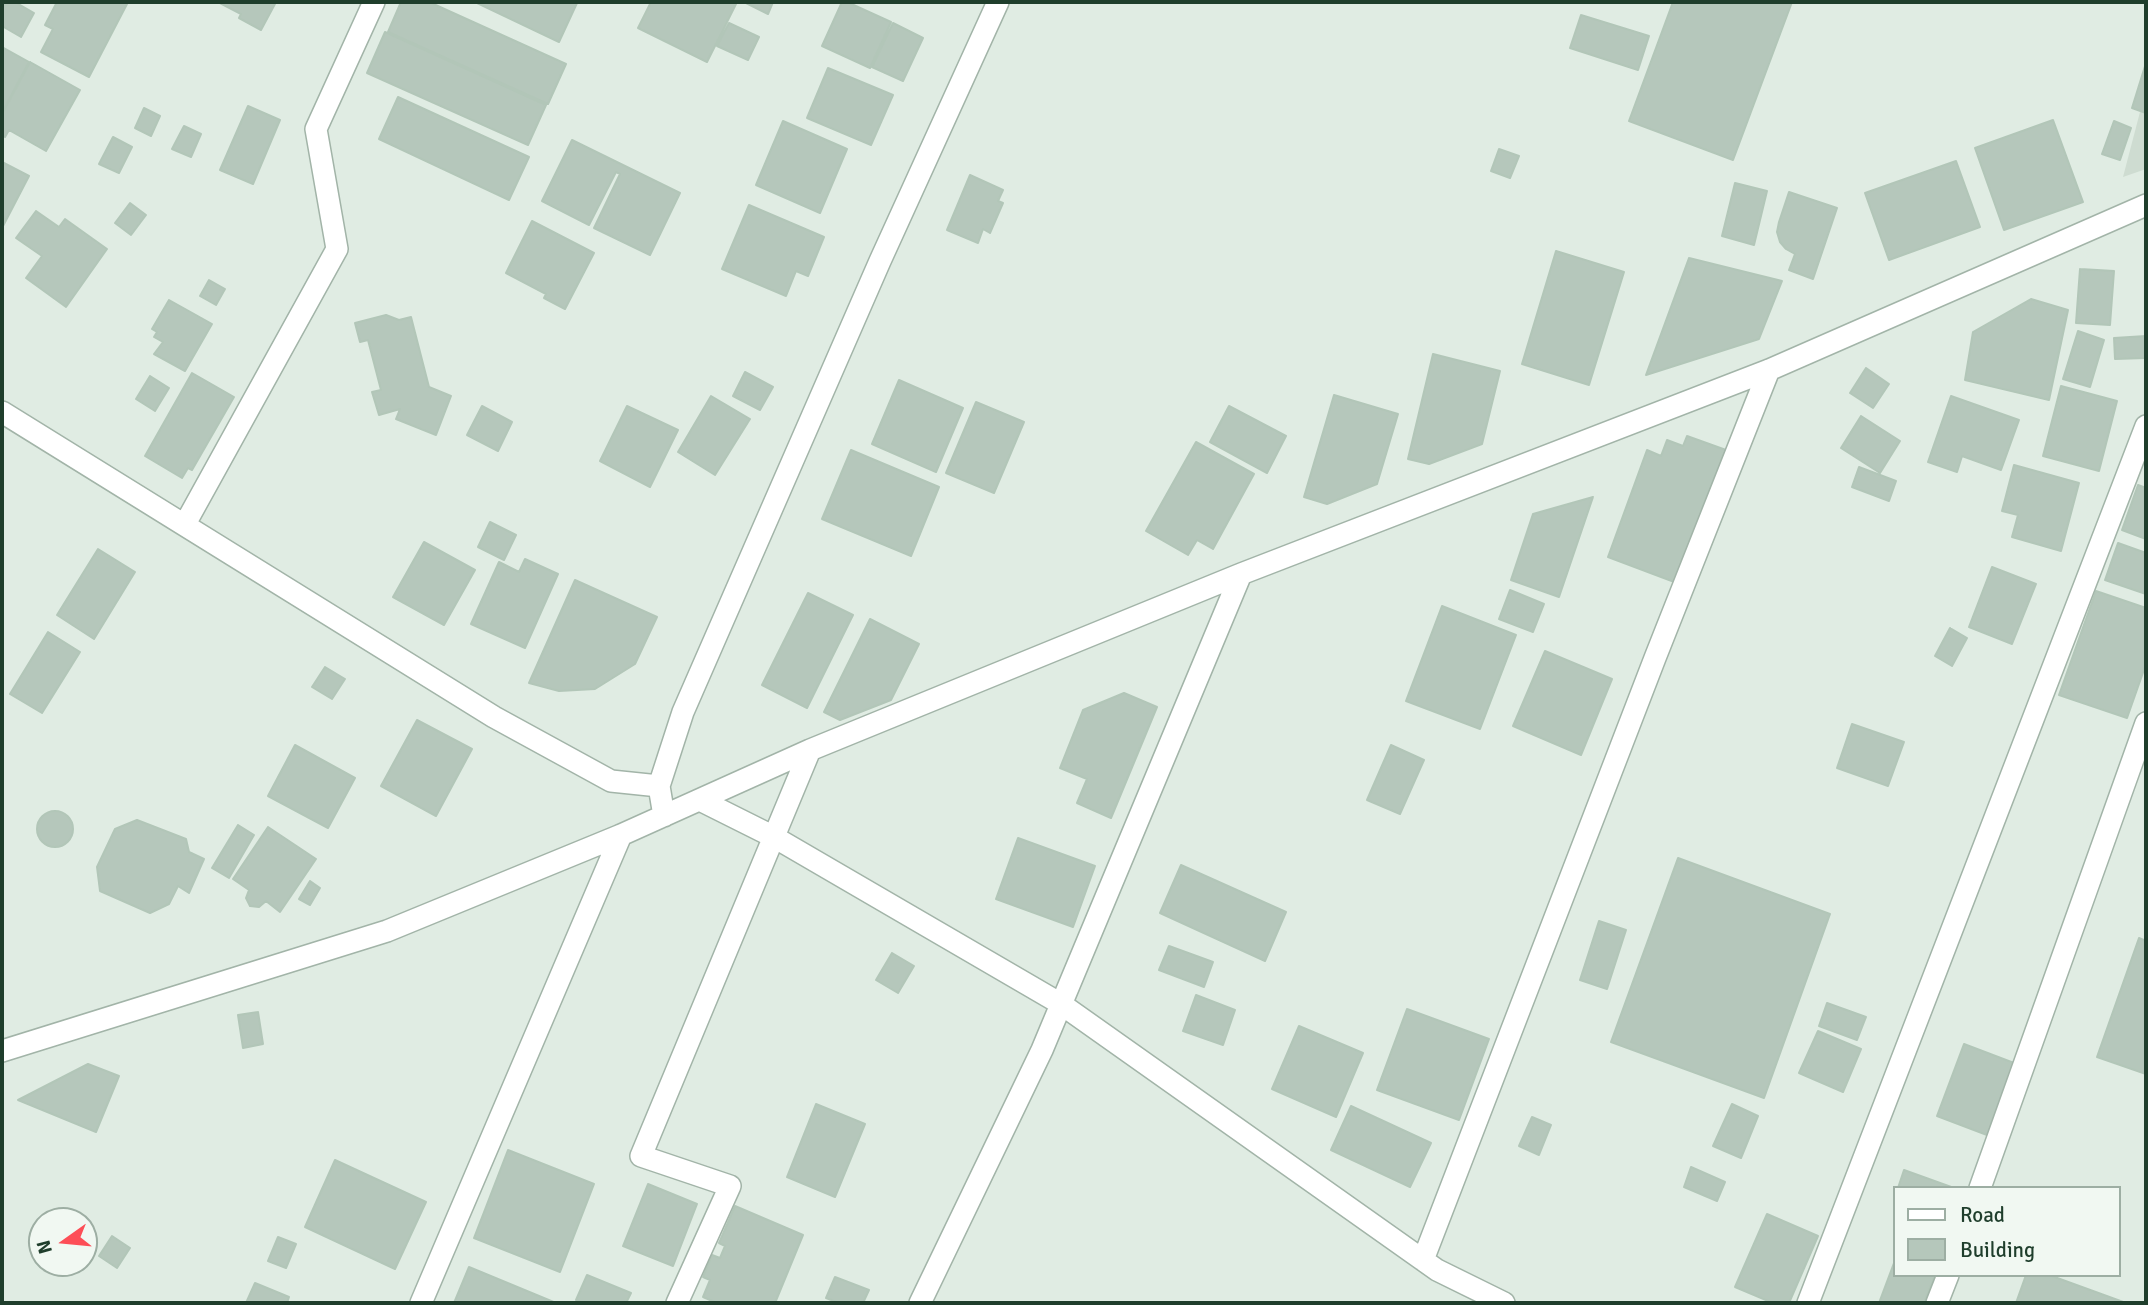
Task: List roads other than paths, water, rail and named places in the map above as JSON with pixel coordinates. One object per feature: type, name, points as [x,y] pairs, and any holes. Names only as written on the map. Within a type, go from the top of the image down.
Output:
[{"type":"street","points":[[185,524],[337,249],[316,129],[374,2]]},
{"type":"street","points":[[664,816],[659,786],[689,699],[880,261],[998,2]]},
{"type":"street","points":[[2,1051],[387,931],[621,835],[810,750],[1241,574],[1769,370],[2146,205]]},
{"type":"street","points":[[1423,1260],[1769,370]]},
{"type":"street","points":[[2,412],[494,717],[611,780],[659,786]]},
{"type":"street","points":[[1808,1303],[2146,426]]},
{"type":"street","points":[[920,1303],[1042,1050],[1241,574]]},
{"type":"street","points":[[1981,1186],[2146,723]]},
{"type":"street","points":[[677,1303],[730,1186],[641,1156],[810,750]]},
{"type":"street","points":[[701,800],[774,836],[1061,1004],[1437,1270],[1504,1303]]},
{"type":"street","points":[[421,1303],[621,835]]},
{"type":"street","points":[[1937,1303],[1947,1277]]}]
